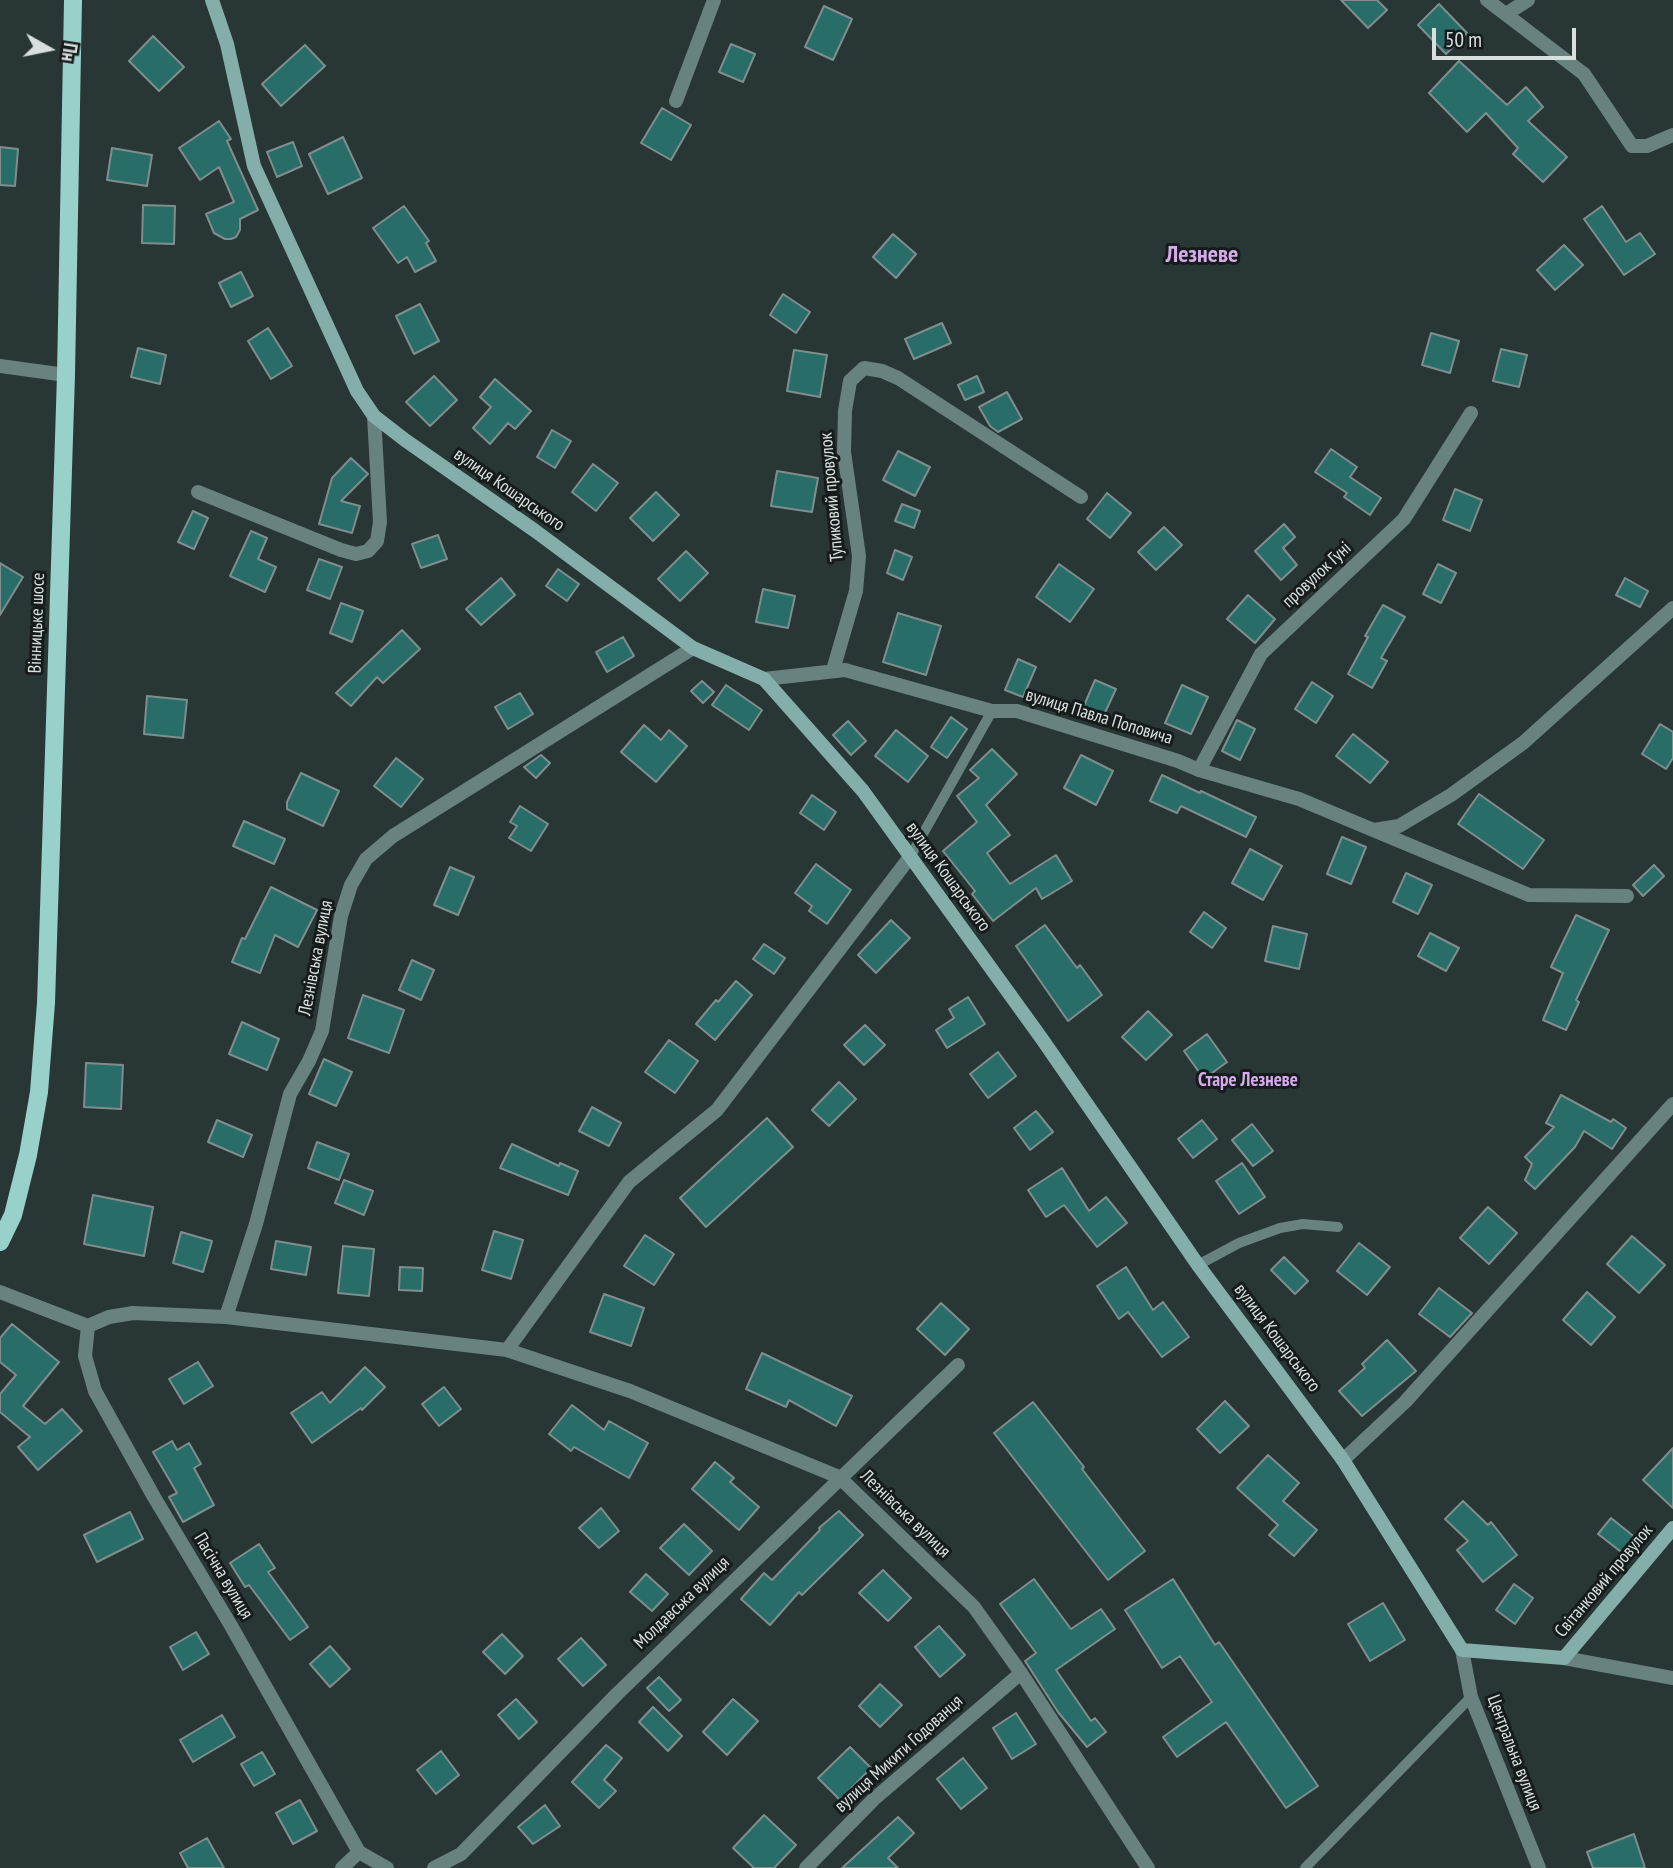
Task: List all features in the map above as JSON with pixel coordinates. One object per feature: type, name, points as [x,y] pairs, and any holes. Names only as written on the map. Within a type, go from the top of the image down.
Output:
[{"type":"main road","name":"Вінницьке шосе","points":[[0,1242],[13,1215],[21,1186],[39,1092],[47,975],[66,375],[73,0]]},
{"type":"street","name":"вулиця Кошарського","points":[[212,0],[227,44],[254,166],[357,391],[374,416],[693,648],[764,679],[863,791],[1042,1039],[1198,1265],[1343,1460],[1462,1650]]},
{"type":"street","points":[[676,101],[714,0]]},
{"type":"street","points":[[1487,0],[1584,74],[1632,146],[1647,146],[1673,135]]},
{"type":"street","points":[[1506,14],[1528,0]]},
{"type":"street","points":[[0,366],[66,375]]},
{"type":"street","name":"Тупиковий провулок","points":[[833,670],[856,591],[859,556],[844,452],[845,411],[850,381],[864,368],[882,371],[898,378],[1081,497]]},
{"type":"street","name":"провулок Гуні","points":[[1199,771],[1261,654],[1404,519],[1471,413]]},
{"type":"street","points":[[198,492],[341,551],[356,554],[368,551],[377,541],[380,523],[374,416]]},
{"type":"street","points":[[1374,830],[1399,826],[1451,795],[1523,743],[1673,608]]},
{"type":"street","name":"Лезнівська вулиця","points":[[226,1317],[256,1224],[290,1094],[322,1031],[341,916],[351,885],[366,859],[393,836],[693,648]]},
{"type":"street","name":"вулиця Павла Поповича","points":[[764,679],[845,670],[992,710],[1017,711],[1178,761],[1199,771],[1299,799],[1529,895],[1627,896]]},
{"type":"street","points":[[507,1350],[629,1182],[717,1110],[910,858]]},
{"type":"street","points":[[1343,1460],[1405,1402],[1673,1104]]},
{"type":"street","points":[[0,1292],[88,1326]]},
{"type":"street","name":"Лезнівська вулиця","points":[[88,1326],[109,1317],[133,1313],[226,1317],[507,1350],[630,1391],[839,1477],[974,1607],[1021,1673],[1148,1868]]},
{"type":"street","name":"Пасічна вулиця","points":[[88,1326],[85,1356],[95,1391],[359,1852]]},
{"type":"street","name":"Молдавська вулиця","points":[[434,1868],[461,1854],[617,1694],[958,1365]]},
{"type":"street","name":"Світанковий провулок","points":[[1564,1658],[1673,1528]]},
{"type":"street","points":[[1462,1650],[1564,1658],[1673,1678]]},
{"type":"street","name":"Центральна вулиця","points":[[1462,1650],[1471,1697],[1539,1868]]},
{"type":"street","name":"вулиця Микити Годованця","points":[[806,1868],[874,1799],[1021,1673]]},
{"type":"street","points":[[342,1868],[359,1852],[387,1868]]},
{"type":"lane","points":[[910,858],[992,710]]},
{"type":"lane","points":[[1198,1265],[1239,1242],[1280,1228],[1303,1224],[1338,1227]]},
{"type":"lane","points":[[1305,1868],[1471,1697]]},
{"type":"building","points":[[1341,0],[1377,0],[1387,10],[1368,28]]},
{"type":"building","points":[[1439,4],[1467,33],[1446,54],[1418,25]]},
{"type":"building","points":[[824,6],[852,19],[833,60],[805,47]]},
{"type":"building","points":[[153,36],[184,67],[159,91],[129,61]]},
{"type":"building","points":[[731,44],[755,54],[743,82],[719,72]]},
{"type":"building","points":[[305,45],[325,66],[281,106],[262,84]]},
{"type":"building","points":[[1459,61],[1507,105],[1526,87],[1543,107],[1528,121],[1567,157],[1543,182],[1513,154],[1518,148],[1486,113],[1467,132],[1429,93]]},
{"type":"building","points":[[662,108],[691,125],[671,160],[641,143]]},
{"type":"building","points":[[219,121],[231,139],[227,141],[258,210],[240,219],[240,230],[236,237],[231,239],[214,233],[206,214],[234,202],[219,167],[200,180],[179,148]]},
{"type":"building","points":[[343,137],[362,178],[328,194],[309,154]]},
{"type":"building","points":[[293,142],[302,166],[277,177],[267,152]]},
{"type":"building","points":[[0,147],[18,149],[15,186],[0,185]]},
{"type":"building","points":[[112,148],[152,155],[147,186],[107,180]]},
{"type":"building","points":[[143,205],[175,206],[174,244],[142,243]]},
{"type":"building","points":[[404,206],[429,241],[426,243],[436,261],[415,272],[407,257],[398,263],[373,228]]},
{"type":"building","points":[[1602,206],[1626,242],[1640,233],[1655,254],[1624,275],[1584,219]]},
{"type":"building","points":[[893,234],[916,254],[896,278],[873,257]]},
{"type":"building","points":[[1564,245],[1583,265],[1555,290],[1537,270]]},
{"type":"building","points":[[241,272],[253,296],[231,307],[219,283]]},
{"type":"building","points":[[783,294],[810,312],[796,333],[770,315]]},
{"type":"building","points":[[420,304],[439,341],[414,354],[396,316]]},
{"type":"building","points":[[942,323],[951,343],[914,359],[905,339]]},
{"type":"building","points":[[268,328],[292,366],[271,379],[248,341]]},
{"type":"building","points":[[1431,333],[1459,341],[1450,373],[1422,365]]},
{"type":"building","points":[[138,348],[166,355],[160,384],[131,377]]},
{"type":"building","points":[[1501,349],[1527,355],[1519,387],[1493,381]]},
{"type":"building","points":[[794,350],[827,355],[820,397],[787,391]]},
{"type":"building","points":[[434,376],[457,400],[430,426],[406,402]]},
{"type":"building","points":[[977,376],[984,392],[965,400],[958,385]]},
{"type":"building","points":[[495,379],[531,411],[515,429],[508,423],[490,444],[473,428],[491,407],[480,397]]},
{"type":"building","points":[[1007,392],[1022,419],[998,432],[990,426],[979,407]]},
{"type":"building","points":[[552,430],[571,441],[555,468],[537,457]]},
{"type":"building","points":[[1331,449],[1357,467],[1350,477],[1381,498],[1370,515],[1344,497],[1347,493],[1315,472]]},
{"type":"building","points":[[898,451],[930,467],[915,496],[883,480]]},
{"type":"building","points":[[351,458],[368,474],[341,501],[360,506],[352,533],[319,524],[332,478]]},
{"type":"building","points":[[593,464],[618,483],[596,511],[572,492]]},
{"type":"building","points":[[777,471],[818,478],[812,512],[771,506]]},
{"type":"building","points":[[1455,489],[1482,500],[1470,531],[1443,520]]},
{"type":"building","points":[[656,492],[679,515],[653,541],[630,518]]},
{"type":"building","points":[[1107,493],[1131,513],[1110,538],[1087,519]]},
{"type":"building","points":[[902,504],[920,511],[914,528],[895,521]]},
{"type":"building","points":[[193,511],[208,518],[194,549],[178,542]]},
{"type":"building","points":[[1284,524],[1295,537],[1283,548],[1297,565],[1281,580],[1255,551]]},
{"type":"building","points":[[1164,527],[1182,545],[1156,570],[1138,552]]},
{"type":"building","points":[[251,531],[267,538],[258,559],[276,567],[265,592],[230,576]]},
{"type":"building","points":[[438,535],[447,559],[421,568],[412,544]]},
{"type":"building","points":[[895,550],[912,557],[903,580],[887,573]]},
{"type":"building","points":[[686,551],[708,573],[680,601],[658,579]]},
{"type":"building","points":[[319,559],[342,567],[330,599],[307,590]]},
{"type":"building","points":[[0,563],[23,577],[0,615]]},
{"type":"building","points":[[1059,564],[1094,589],[1070,622],[1036,597]]},
{"type":"building","points":[[1438,564],[1456,573],[1441,603],[1423,594]]},
{"type":"building","points":[[558,569],[579,584],[567,601],[546,586]]},
{"type":"building","points":[[501,578],[515,595],[481,625],[466,609]]},
{"type":"building","points":[[1625,578],[1648,591],[1640,607],[1616,595]]},
{"type":"building","points":[[763,589],[795,596],[788,628],[756,622]]},
{"type":"building","points":[[1248,595],[1275,619],[1255,643],[1227,619]]},
{"type":"building","points":[[341,603],[363,611],[352,642],[330,633]]},
{"type":"building","points":[[1383,605],[1405,617],[1381,658],[1387,661],[1372,688],[1348,674]]},
{"type":"building","points":[[898,613],[941,626],[926,675],[883,662]]},
{"type":"building","points":[[402,630],[420,649],[383,683],[377,677],[351,706],[336,693]]},
{"type":"building","points":[[623,637],[634,656],[607,672],[596,652]]},
{"type":"building","points":[[1018,659],[1036,667],[1023,697],[1005,690]]},
{"type":"building","points":[[1095,680],[1116,689],[1103,717],[1083,708]]},
{"type":"building","points":[[702,681],[714,692],[703,703],[691,691]]},
{"type":"building","points":[[1312,682],[1333,696],[1316,723],[1295,709]]},
{"type":"building","points":[[726,685],[762,710],[749,730],[712,705]]},
{"type":"building","points":[[1182,685],[1208,697],[1191,734],[1165,723]]},
{"type":"building","points":[[520,693],[533,714],[508,729],[495,707]]},
{"type":"building","points":[[147,696],[187,700],[183,738],[144,734]]},
{"type":"building","points":[[951,717],[967,729],[947,758],[931,747]]},
{"type":"building","points":[[1237,720],[1255,729],[1240,760],[1222,751]]},
{"type":"building","points":[[848,721],[866,741],[851,755],[833,735]]},
{"type":"building","points":[[1660,724],[1673,732],[1673,758],[1666,769],[1642,754]]},
{"type":"building","points":[[644,725],[661,740],[669,730],[687,746],[656,782],[621,752]]},
{"type":"building","points":[[896,730],[928,756],[908,782],[875,756]]},
{"type":"building","points":[[1353,734],[1388,762],[1370,783],[1336,756]]},
{"type":"building","points":[[992,749],[1017,774],[986,805],[1010,835],[987,853],[1010,884],[1056,855],[1072,881],[1042,899],[1036,888],[993,921],[972,894],[975,891],[943,851],[977,822],[957,796],[979,778],[970,770]]},
{"type":"building","points":[[541,755],[550,763],[536,778],[524,767]]},
{"type":"building","points":[[1081,755],[1113,771],[1096,805],[1064,788]]},
{"type":"building","points":[[396,758],[423,779],[401,807],[374,786]]},
{"type":"building","points":[[301,773],[339,791],[323,826],[287,809],[287,802]]},
{"type":"building","points":[[1162,775],[1256,817],[1246,837],[1181,806],[1177,813],[1150,801]]},
{"type":"building","points":[[1479,794],[1544,840],[1523,869],[1458,824]]},
{"type":"building","points":[[812,795],[836,812],[824,830],[800,813]]},
{"type":"building","points":[[520,806],[548,824],[531,851],[509,838],[517,826],[510,822]]},
{"type":"building","points":[[244,821],[285,839],[274,864],[233,846]]},
{"type":"building","points":[[1342,837],[1366,847],[1351,884],[1327,874]]},
{"type":"building","points":[[1250,849],[1282,866],[1263,900],[1232,883]]},
{"type":"building","points":[[816,864],[851,890],[827,924],[809,911],[812,906],[795,893]]},
{"type":"building","points":[[1654,865],[1664,876],[1643,896],[1633,885]]},
{"type":"building","points":[[450,867],[474,877],[458,915],[434,905]]},
{"type":"building","points":[[1406,873],[1432,885],[1418,914],[1393,902]]},
{"type":"building","points":[[271,887],[317,910],[298,947],[275,935],[260,973],[232,962],[242,938],[245,939]]},
{"type":"building","points":[[1204,912],[1226,928],[1212,948],[1190,932]]},
{"type":"building","points":[[1576,915],[1609,930],[1576,1000],[1579,1002],[1566,1030],[1543,1020],[1563,973],[1551,967]]},
{"type":"building","points":[[891,920],[910,938],[876,973],[858,955]]},
{"type":"building","points":[[1045,925],[1077,968],[1080,965],[1102,995],[1068,1021],[1016,946]]},
{"type":"building","points":[[1273,926],[1307,934],[1299,969],[1265,961]]},
{"type":"building","points":[[1430,933],[1459,948],[1446,971],[1418,956]]},
{"type":"building","points":[[764,944],[785,958],[774,974],[753,959]]},
{"type":"building","points":[[412,960],[434,970],[421,1000],[399,990]]},
{"type":"building","points":[[736,981],[752,995],[715,1040],[696,1024]]},
{"type":"building","points":[[363,995],[404,1010],[389,1053],[348,1038]]},
{"type":"building","points":[[968,997],[985,1024],[947,1048],[936,1030],[954,1018],[949,1009]]},
{"type":"building","points":[[1148,1011],[1172,1035],[1146,1060],[1122,1037]]},
{"type":"building","points":[[242,1022],[279,1039],[267,1070],[229,1054]]},
{"type":"building","points":[[865,1025],[885,1045],[864,1065],[844,1045]]},
{"type":"building","points":[[1207,1034],[1227,1062],[1204,1079],[1184,1051]]},
{"type":"building","points":[[669,1040],[698,1061],[675,1093],[645,1072]]},
{"type":"building","points":[[998,1052],[1016,1076],[988,1098],[970,1074]]},
{"type":"building","points":[[324,1059],[352,1072],[336,1106],[309,1094]]},
{"type":"building","points":[[86,1063],[123,1065],[121,1109],[84,1107]]},
{"type":"building","points":[[839,1082],[856,1099],[829,1126],[812,1110]]},
{"type":"building","points":[[1561,1095],[1611,1122],[1613,1119],[1626,1128],[1612,1149],[1584,1131],[1575,1147],[1535,1189],[1525,1180],[1532,1164],[1525,1157],[1554,1127],[1546,1123]]},
{"type":"building","points":[[592,1107],[621,1123],[609,1146],[579,1131]]},
{"type":"building","points":[[1036,1111],[1053,1132],[1030,1150],[1014,1128]]},
{"type":"building","points":[[767,1118],[793,1147],[706,1227],[680,1198]]},
{"type":"building","points":[[217,1120],[252,1135],[243,1157],[208,1142]]},
{"type":"building","points":[[1202,1120],[1217,1139],[1193,1158],[1178,1139]]},
{"type":"building","points":[[1252,1124],[1273,1151],[1253,1166],[1232,1140]]},
{"type":"building","points":[[317,1142],[349,1154],[339,1180],[308,1168]]},
{"type":"building","points":[[512,1144],[559,1166],[560,1163],[578,1171],[568,1195],[500,1168]]},
{"type":"building","points":[[1242,1163],[1265,1197],[1239,1214],[1216,1181]]},
{"type":"building","points":[[1062,1168],[1089,1211],[1106,1197],[1127,1223],[1097,1247],[1064,1205],[1046,1217],[1028,1190]]},
{"type":"building","points":[[344,1180],[373,1191],[364,1215],[335,1203]]},
{"type":"building","points":[[93,1195],[153,1207],[144,1256],[84,1244]]},
{"type":"building","points":[[1488,1207],[1517,1233],[1489,1264],[1460,1238]]},
{"type":"building","points":[[494,1231],[523,1240],[511,1279],[482,1270]]},
{"type":"building","points":[[181,1232],[212,1241],[203,1272],[173,1263]]},
{"type":"building","points":[[645,1235],[674,1254],[654,1285],[624,1266]]},
{"type":"building","points":[[1632,1236],[1665,1265],[1639,1293],[1607,1264]]},
{"type":"building","points":[[276,1241],[311,1247],[306,1275],[271,1269]]},
{"type":"building","points":[[1359,1243],[1390,1267],[1367,1295],[1337,1271]]},
{"type":"building","points":[[343,1246],[374,1249],[369,1296],[338,1293]]},
{"type":"building","points":[[1284,1257],[1308,1281],[1295,1294],[1271,1270]]},
{"type":"building","points":[[400,1267],[423,1268],[422,1291],[399,1290]]},
{"type":"building","points":[[1126,1267],[1153,1310],[1163,1302],[1189,1337],[1162,1357],[1128,1312],[1119,1319],[1097,1286]]},
{"type":"building","points":[[1439,1288],[1472,1313],[1450,1337],[1419,1314]]},
{"type":"building","points":[[1587,1292],[1615,1317],[1591,1345],[1563,1320]]},
{"type":"building","points":[[604,1294],[644,1308],[631,1346],[590,1332]]},
{"type":"building","points":[[941,1303],[969,1329],[945,1355],[917,1329]]},
{"type":"building","points":[[12,1324],[59,1362],[23,1406],[45,1424],[62,1409],[82,1431],[38,1470],[18,1447],[30,1437],[0,1412],[0,1394],[16,1375],[0,1362],[0,1338]]},
{"type":"building","points":[[1387,1340],[1416,1371],[1362,1416],[1339,1391],[1365,1368],[1362,1364]]},
{"type":"building","points":[[762,1353],[852,1396],[836,1426],[789,1400],[786,1407],[746,1389]]},
{"type":"building","points":[[198,1362],[213,1386],[184,1404],[169,1379]]},
{"type":"building","points":[[365,1367],[385,1387],[362,1410],[361,1408],[312,1443],[291,1413],[322,1392],[330,1403]]},
{"type":"building","points":[[444,1387],[461,1409],[439,1426],[422,1404]]},
{"type":"building","points":[[1225,1401],[1249,1426],[1220,1453],[1197,1429]]},
{"type":"building","points":[[1033,1402],[1145,1551],[1108,1580],[994,1433]]},
{"type":"building","points":[[572,1405],[604,1430],[609,1421],[648,1443],[629,1478],[574,1447],[571,1451],[549,1434]]},
{"type":"building","points":[[172,1441],[177,1450],[189,1443],[201,1464],[194,1468],[214,1505],[183,1522],[169,1497],[177,1493],[153,1452]]},
{"type":"building","points":[[1673,1448],[1673,1508],[1643,1480]]},
{"type":"building","points":[[1268,1455],[1299,1483],[1283,1501],[1317,1530],[1294,1556],[1269,1535],[1278,1525],[1237,1488]]},
{"type":"building","points":[[715,1462],[734,1478],[730,1482],[759,1507],[739,1530],[692,1489]]},
{"type":"building","points":[[1463,1501],[1488,1525],[1491,1522],[1517,1555],[1483,1582],[1457,1550],[1468,1541],[1445,1519]]},
{"type":"building","points":[[601,1508],[619,1531],[599,1548],[579,1528]]},
{"type":"building","points":[[839,1511],[863,1535],[802,1595],[799,1592],[770,1625],[741,1599],[764,1573],[772,1580],[819,1528]]},
{"type":"building","points":[[130,1512],[143,1539],[97,1562],[84,1535]]},
{"type":"building","points":[[1611,1518],[1637,1539],[1625,1555],[1598,1534]]},
{"type":"building","points":[[684,1524],[712,1551],[689,1575],[660,1548]]},
{"type":"building","points":[[259,1544],[275,1568],[268,1572],[308,1627],[290,1640],[249,1585],[245,1587],[230,1563]]},
{"type":"building","points":[[883,1570],[911,1598],[888,1621],[859,1593]]},
{"type":"building","points":[[646,1574],[668,1594],[652,1611],[630,1592]]},
{"type":"building","points":[[1034,1579],[1071,1629],[1101,1609],[1115,1629],[1056,1670],[1091,1721],[1095,1718],[1106,1732],[1087,1747],[1058,1712],[1025,1661],[1036,1653],[1000,1604]]},
{"type":"building","points":[[1173,1579],[1215,1645],[1219,1642],[1318,1786],[1286,1808],[1226,1722],[1177,1757],[1163,1737],[1212,1702],[1180,1656],[1162,1668],[1125,1610]]},
{"type":"building","points":[[1514,1584],[1533,1598],[1515,1624],[1496,1610]]},
{"type":"building","points":[[1383,1603],[1405,1640],[1370,1661],[1348,1624]]},
{"type":"building","points":[[939,1626],[965,1655],[940,1677],[915,1647]]},
{"type":"building","points":[[196,1632],[209,1654],[183,1670],[170,1647]]},
{"type":"building","points":[[502,1634],[523,1656],[505,1674],[483,1652]]},
{"type":"building","points":[[581,1638],[606,1665],[583,1686],[558,1659]]},
{"type":"building","points":[[330,1646],[350,1669],[330,1687],[310,1664]]},
{"type":"building","points":[[659,1677],[681,1700],[669,1711],[647,1688]]},
{"type":"building","points":[[880,1684],[902,1705],[880,1727],[859,1706]]},
{"type":"building","points":[[516,1699],[537,1722],[519,1739],[498,1715]]},
{"type":"building","points":[[733,1699],[758,1721],[727,1755],[703,1732]]},
{"type":"building","points":[[653,1707],[682,1736],[668,1751],[639,1722]]},
{"type":"building","points":[[1016,1713],[1036,1744],[1012,1759],[993,1728]]},
{"type":"building","points":[[222,1715],[235,1737],[193,1762],[180,1740]]},
{"type":"building","points":[[606,1745],[622,1758],[604,1780],[616,1791],[599,1808],[572,1782]]},
{"type":"building","points":[[850,1747],[871,1768],[840,1800],[818,1778]]},
{"type":"building","points":[[441,1751],[459,1775],[436,1794],[417,1770]]},
{"type":"building","points":[[262,1752],[275,1774],[254,1786],[241,1764]]},
{"type":"building","points":[[963,1758],[987,1788],[961,1809],[937,1779]]},
{"type":"building","points":[[300,1800],[317,1831],[293,1844],[276,1813]]},
{"type":"building","points":[[545,1805],[560,1826],[533,1844],[518,1827]]},
{"type":"building","points":[[764,1815],[796,1845],[774,1868],[754,1868],[733,1848]]},
{"type":"building","points":[[898,1817],[914,1833],[888,1858],[898,1868],[842,1868]]},
{"type":"building","points":[[1634,1834],[1645,1868],[1593,1868],[1587,1852]]},
{"type":"building","points":[[207,1838],[224,1868],[188,1868],[180,1853]]},
{"type":"district","name":"Лезневе","points":[[1202,255]]},
{"type":"district","name":"Старе Лезневе","points":[[1248,1081]]}]
